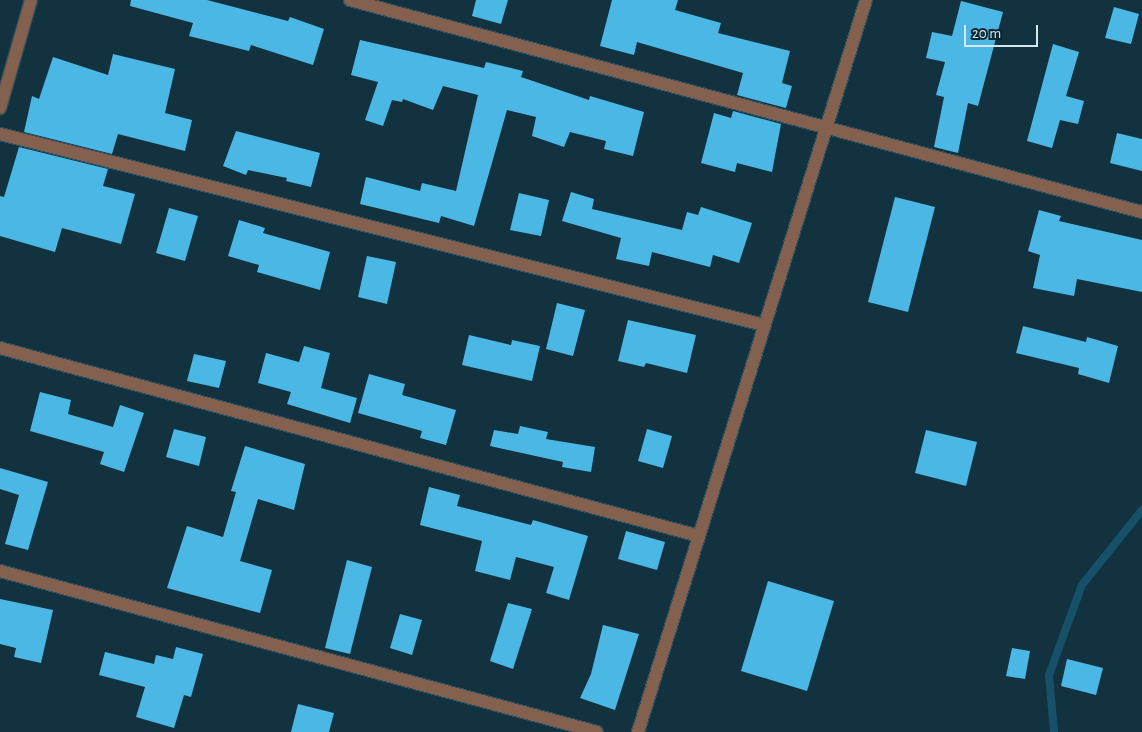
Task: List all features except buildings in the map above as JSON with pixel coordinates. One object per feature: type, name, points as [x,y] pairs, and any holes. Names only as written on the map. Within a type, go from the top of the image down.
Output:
[{"type":"street","points":[[0,108],[31,0]]},
{"type":"street","points":[[350,0],[827,125],[1142,212]]},
{"type":"street","points":[[638,732],[866,0]]},
{"type":"street","points":[[0,134],[764,325]]},
{"type":"street","points":[[0,348],[699,536]]},
{"type":"street","points":[[0,572],[597,732]]},
{"type":"waterway","points":[[1054,732],[1049,675],[1082,585],[1142,510]]}]
